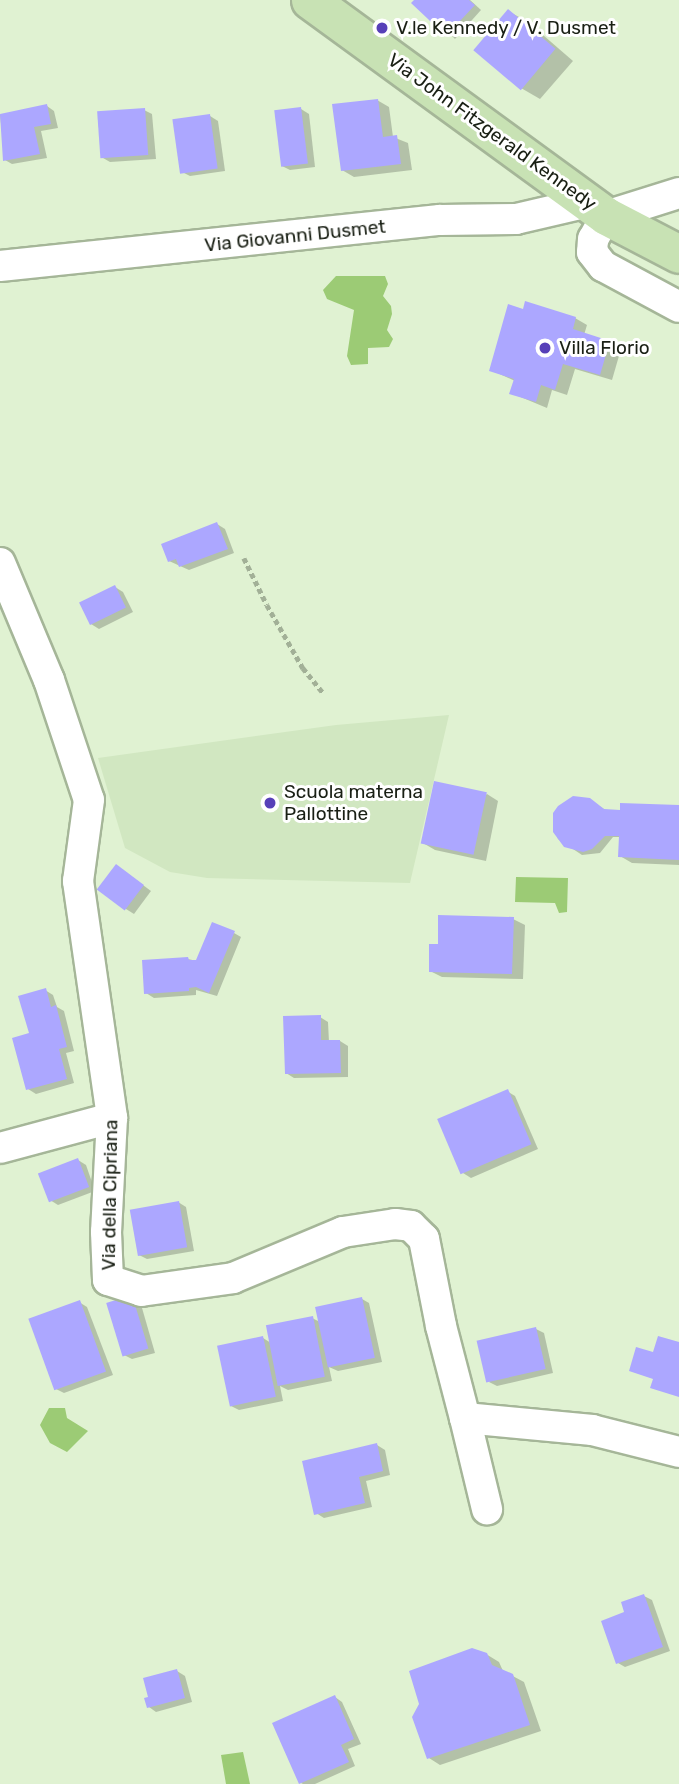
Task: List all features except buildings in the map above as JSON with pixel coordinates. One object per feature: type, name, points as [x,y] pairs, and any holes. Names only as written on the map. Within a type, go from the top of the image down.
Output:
[{"type":"main road","name":"Via John Fitzgerald Kennedy","points":[[310,0],[598,209],[679,254]]},
{"type":"street","name":"Via Giovanni Dusmet","points":[[0,266],[440,219],[516,219],[598,209],[679,193]]},
{"type":"street","points":[[598,209],[592,252],[603,266],[679,307]]},
{"type":"street","name":"Via della Cipriana","points":[[0,563],[49,680],[89,800],[78,881],[112,1118],[106,1232],[108,1280],[141,1291],[233,1278],[343,1232],[395,1224],[411,1226],[424,1238],[441,1326],[465,1418]]},
{"type":"street","points":[[0,1147],[112,1118]]},
{"type":"street","points":[[488,1508],[465,1418],[592,1430],[679,1452]]},
{"type":"path","points":[[244,558],[303,668],[323,693]]},
{"type":"shaded area","points":[[336,276],[385,276],[388,284],[383,296],[391,306],[392,314],[387,330],[393,339],[389,347],[368,348],[368,364],[351,365],[347,356],[354,310],[327,299],[323,290]]},
{"type":"shaded area","name":"Scuola materna Pallottine","points":[[449,715],[410,883],[207,878],[170,872],[125,848],[98,758],[336,725]]},
{"type":"shaded area","points":[[516,877],[568,878],[567,912],[559,913],[555,903],[515,902]]},
{"type":"shaded area","points":[[49,1408],[65,1408],[67,1418],[88,1431],[67,1452],[50,1443],[40,1425]]},
{"type":"shaded area","points":[[243,1752],[250,1784],[226,1784],[221,1755]]},
{"type":"place","name":"V.le Kennedy / V. Dusmet","points":[[382,28]]},
{"type":"place","name":"Villa Florio","points":[[545,348]]},
{"type":"place","name":"Scuola materna Pallottine","points":[[270,803]]}]
